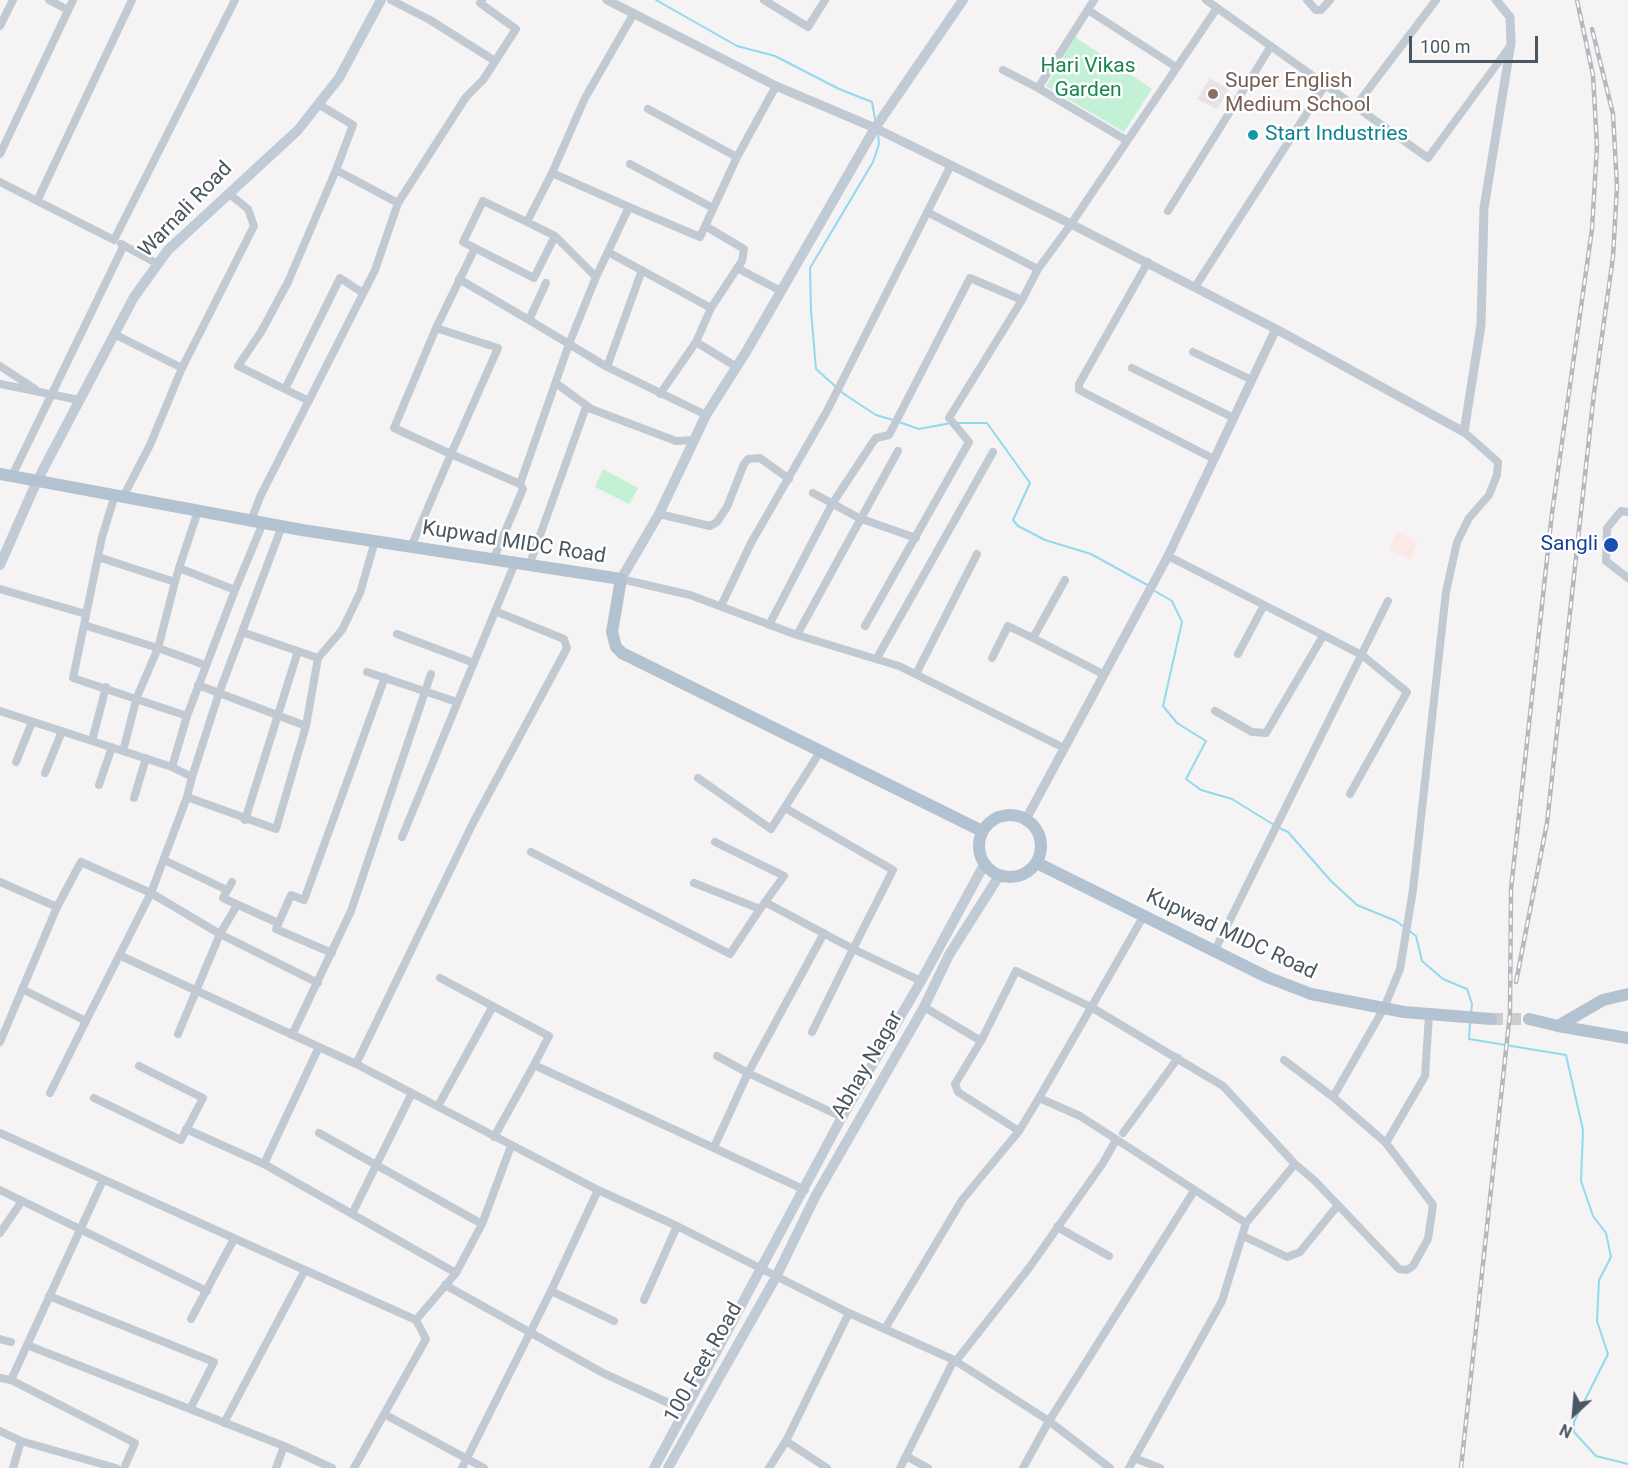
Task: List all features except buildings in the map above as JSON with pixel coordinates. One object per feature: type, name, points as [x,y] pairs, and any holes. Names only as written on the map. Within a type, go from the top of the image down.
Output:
[{"type":"main road","name":"Warnali Road","points":[[0,565],[4,547],[37,481],[134,297],[168,250],[298,129],[339,78],[381,0]]},
{"type":"main road","points":[[621,579],[659,514],[706,415],[782,291],[875,128],[963,0]]},
{"type":"main road","name":"Kupwad MIDC Road","points":[[6,475],[257,522],[621,579],[612,632],[616,647],[622,653],[982,831]]},
{"type":"main road","points":[[1003,815],[1021,816],[1036,827],[1040,836],[1041,854],[1037,863],[1023,874],[999,876],[985,863],[979,850],[982,831],[994,818],[1003,815]]},
{"type":"main road","points":[[654,1468],[760,1269],[805,1190],[842,1117],[921,981],[985,863]]},
{"type":"main road","name":"Kupwad MIDC Road","points":[[1037,863],[1214,952],[1267,977],[1311,994],[1429,1015],[1491,1019]]},
{"type":"main road","name":"Abhay Nagar","points":[[776,1277],[815,1197],[924,1007],[949,955],[999,876]]},
{"type":"main road","points":[[1558,1026],[1603,1000],[1628,994]]},
{"type":"main road","points":[[1529,1019],[1628,1038]]},
{"type":"main road","name":"100 Feet Road","points":[[668,1468],[776,1277]]},
{"type":"street","points":[[0,26],[13,0]]},
{"type":"street","points":[[49,0],[68,10]]},
{"type":"street","points":[[0,154],[74,0]]},
{"type":"street","points":[[37,201],[132,0]]},
{"type":"street","points":[[114,240],[235,0]]},
{"type":"street","points":[[391,0],[430,20],[495,61]]},
{"type":"street","points":[[172,767],[205,665],[235,590],[257,522],[260,497],[375,270],[398,203],[466,97],[483,80],[516,29],[480,3],[482,0]]},
{"type":"street","points":[[607,0],[776,86],[875,128],[1148,262],[1464,432],[1498,462],[1497,476],[1489,495],[1469,518],[1457,542],[1446,592],[1413,890],[1400,969],[1384,1008],[1333,1097]]},
{"type":"street","points":[[764,0],[808,27],[825,0]]},
{"type":"street","points":[[1038,88],[1094,0]]},
{"type":"street","points":[[1206,0],[1428,158],[1511,44]]},
{"type":"street","points":[[1307,0],[1316,10],[1321,10],[1330,0]]},
{"type":"street","points":[[1355,107],[1436,0]]},
{"type":"street","points":[[1464,432],[1481,325],[1484,208],[1511,44],[1510,17],[1496,0]]},
{"type":"street","points":[[865,626],[969,442],[949,418],[1022,300],[1038,268],[1071,224],[1217,8]]},
{"type":"street","points":[[1088,10],[1176,68]]},
{"type":"street","points":[[527,222],[552,173],[585,98],[634,13]]},
{"type":"street","points":[[1168,211],[1271,46]]},
{"type":"street","points":[[1003,70],[1126,140]]},
{"type":"street","points":[[1195,287],[1324,85]]},
{"type":"street","points":[[552,173],[700,237],[737,157],[776,86]]},
{"type":"street","points":[[309,401],[238,366],[261,332],[288,282],[353,125],[318,104]]},
{"type":"street","points":[[648,109],[737,157]]},
{"type":"street","points":[[630,164],[712,208]]},
{"type":"street","points":[[721,606],[752,543],[827,411],[951,165]]},
{"type":"street","points":[[336,170],[398,203]]},
{"type":"street","points":[[0,182],[158,264]]},
{"type":"street","points":[[187,716],[137,697],[74,678],[98,557],[119,496],[150,445],[183,368],[254,226],[248,209],[228,193]]},
{"type":"street","points":[[555,236],[534,278],[463,243],[483,201],[555,236],[596,277]]},
{"type":"street","points":[[520,484],[557,384],[569,344],[596,277],[629,207]]},
{"type":"street","points":[[927,212],[1038,268]]},
{"type":"street","points":[[660,394],[696,342],[711,308],[742,261],[744,249],[706,227]]},
{"type":"street","points":[[6,475],[54,395],[124,245]]},
{"type":"street","points":[[475,248],[436,328],[394,428],[520,484],[523,489],[520,498],[493,560]]},
{"type":"street","points":[[608,252],[711,308]]},
{"type":"street","points":[[1148,262],[1079,390],[1214,459]]},
{"type":"street","points":[[737,268],[782,291]]},
{"type":"street","points":[[607,367],[642,270]]},
{"type":"street","points":[[285,389],[340,278],[363,293]]},
{"type":"street","points":[[769,625],[832,504],[876,438],[889,435],[969,278],[1022,300]]},
{"type":"street","points":[[459,279],[607,367],[706,415]]},
{"type":"street","points":[[529,320],[546,283]]},
{"type":"street","points":[[411,547],[498,348],[436,328]]},
{"type":"street","points":[[1025,821],[1168,556],[1276,329]]},
{"type":"street","points":[[114,334],[183,368]]},
{"type":"street","points":[[696,342],[735,366]]},
{"type":"street","points":[[1193,352],[1252,380]]},
{"type":"street","points":[[0,366],[39,392]]},
{"type":"street","points":[[1132,368],[1234,418]]},
{"type":"street","points":[[0,384],[79,400]]},
{"type":"street","points":[[557,384],[590,408],[676,441],[694,440]]},
{"type":"street","points":[[529,566],[576,430],[586,407],[590,408]]},
{"type":"street","points":[[797,635],[859,518],[898,451]]},
{"type":"street","points":[[877,658],[993,452]]},
{"type":"street","points":[[659,514],[710,526],[717,522],[727,507],[748,459],[760,458],[789,479]]},
{"type":"street","points":[[813,493],[859,518],[916,538]]},
{"type":"street","points":[[123,751],[137,697],[159,648],[175,582],[198,511]]},
{"type":"street","points":[[1628,512],[1621,511],[1607,528],[1606,561],[1628,578]]},
{"type":"street","points":[[50,1093],[151,893],[187,797],[219,693],[282,526]]},
{"type":"street","points":[[187,797],[245,820],[276,829],[306,726],[318,658],[342,630],[351,612],[360,593],[375,541]]},
{"type":"street","points":[[916,674],[977,554]]},
{"type":"street","points":[[1168,556],[1362,655],[1407,692],[1350,794]]},
{"type":"street","points":[[98,557],[175,582]]},
{"type":"street","points":[[402,837],[515,563]]},
{"type":"street","points":[[179,568],[235,590]]},
{"type":"street","points":[[621,579],[690,595],[797,635],[877,658],[916,674],[1064,748]]},
{"type":"street","points":[[1034,638],[1065,580]]},
{"type":"street","points":[[0,590],[86,614]]},
{"type":"street","points":[[1214,952],[1388,602]]},
{"type":"street","points":[[1238,654],[1264,605]]},
{"type":"street","points":[[356,1064],[473,823],[567,648],[564,639],[495,610]]},
{"type":"street","points":[[84,625],[205,665]]},
{"type":"street","points":[[992,658],[1008,626],[1103,674]]},
{"type":"street","points":[[243,632],[318,658]]},
{"type":"street","points":[[397,634],[474,663]]},
{"type":"street","points":[[1215,711],[1252,732],[1266,733],[1323,636]]},
{"type":"street","points":[[245,820],[298,651]]},
{"type":"street","points":[[367,672],[385,676],[457,702]]},
{"type":"street","points":[[292,1035],[351,910],[431,674]]},
{"type":"street","points":[[332,953],[276,929],[291,895],[304,900],[385,676]]},
{"type":"street","points":[[198,685],[306,726]]},
{"type":"street","points":[[92,741],[106,687]]},
{"type":"street","points":[[0,711],[146,758],[192,777]]},
{"type":"street","points":[[16,762],[32,722]]},
{"type":"street","points":[[45,773],[62,731]]},
{"type":"street","points":[[99,785],[112,747]]},
{"type":"street","points":[[698,778],[771,830],[820,752]]},
{"type":"street","points":[[134,798],[146,758]]},
{"type":"street","points":[[784,808],[893,870],[812,1032]]},
{"type":"street","points":[[531,852],[730,954],[784,876],[715,842]]},
{"type":"street","points":[[166,861],[227,890]]},
{"type":"street","points":[[0,1042],[57,907],[81,862],[151,893],[220,934],[318,983]]},
{"type":"street","points":[[0,882],[57,907]]},
{"type":"street","points":[[232,882],[223,898],[278,923]]},
{"type":"street","points":[[694,883],[762,905],[921,981]]},
{"type":"street","points":[[178,1034],[220,934],[237,904]]},
{"type":"street","points":[[886,1328],[962,1200],[1019,1131],[1143,916]]},
{"type":"street","points":[[715,1145],[748,1073],[824,933]]},
{"type":"street","points":[[121,956],[356,1064],[598,1190],[677,1226],[849,1313],[955,1360],[1049,1421],[1110,1468]]},
{"type":"street","points":[[1019,1131],[955,1089],[955,1084],[981,1041],[1016,971],[1091,1007],[1223,1086],[1295,1164],[1338,1204],[1400,1269],[1407,1270],[1413,1266],[1428,1239],[1433,1205],[1386,1143],[1333,1097],[1284,1060]]},
{"type":"street","points":[[440,978],[549,1036],[494,1137]]},
{"type":"street","points":[[22,989],[86,1021]]},
{"type":"street","points":[[438,1106],[493,1006]]},
{"type":"street","points":[[924,1007],[981,1041]]},
{"type":"street","points":[[1386,1143],[1425,1076],[1429,1015]]},
{"type":"street","points":[[264,1164],[318,1048]]},
{"type":"street","points":[[717,1056],[842,1117]]},
{"type":"street","points":[[1123,1133],[1178,1058]]},
{"type":"street","points":[[534,1065],[805,1190]]},
{"type":"street","points":[[94,1098],[181,1140],[203,1098],[139,1066]]},
{"type":"street","points":[[352,1214],[412,1094]]},
{"type":"street","points":[[1038,1098],[1080,1116],[1246,1223]]},
{"type":"street","points":[[186,1129],[264,1164],[456,1273]]},
{"type":"street","points":[[0,1132],[416,1320],[426,1339],[354,1468]]},
{"type":"street","points":[[319,1133],[482,1224]]},
{"type":"street","points":[[900,1468],[955,1360],[1011,1292],[1103,1163],[1116,1140]]},
{"type":"street","points":[[416,1320],[456,1273],[482,1224],[511,1146]]},
{"type":"street","points":[[1129,1468],[1222,1301],[1246,1223],[1295,1164]]},
{"type":"street","points":[[11,1380],[103,1180]]},
{"type":"street","points":[[0,1190],[207,1291]]},
{"type":"street","points":[[462,1468],[551,1292],[598,1190]]},
{"type":"street","points":[[1023,1468],[1049,1421],[1194,1191]]},
{"type":"street","points":[[0,1233],[22,1201]]},
{"type":"street","points":[[1242,1236],[1287,1257],[1300,1252],[1338,1204]]},
{"type":"street","points":[[644,1300],[677,1226]]},
{"type":"street","points":[[1057,1227],[1109,1256]]},
{"type":"street","points":[[192,1319],[234,1239]]},
{"type":"street","points":[[224,1423],[305,1270]]},
{"type":"street","points":[[445,1286],[603,1372],[684,1410]]},
{"type":"street","points":[[551,1292],[614,1321]]},
{"type":"street","points":[[49,1296],[214,1362],[190,1409]]},
{"type":"street","points":[[769,1468],[786,1441],[849,1313]]},
{"type":"street","points":[[0,1340],[11,1342]]},
{"type":"street","points":[[27,1345],[284,1446],[332,1468]]},
{"type":"street","points":[[0,1378],[11,1380],[135,1443],[124,1468]]},
{"type":"street","points":[[384,1414],[484,1468]]},
{"type":"street","points":[[0,1431],[21,1441],[116,1468]]},
{"type":"street","points":[[13,1468],[21,1441]]},
{"type":"street","points":[[786,1441],[828,1468]]},
{"type":"street","points":[[276,1468],[284,1446]]},
{"type":"street","points":[[906,1456],[928,1468]]},
{"type":"street","points":[[1134,1458],[1160,1468]]},
{"type":"shaded area","name":"Super English Medium School","points":[[1210,78],[1229,89],[1217,109],[1197,99]]},
{"type":"shaded area","points":[[1397,532],[1418,541],[1410,560],[1390,549]]},
{"type":"green space","name":"Hari Vikas Garden","points":[[1075,37],[1152,89],[1124,132],[1046,86]]},
{"type":"green space","points":[[603,469],[638,488],[629,504],[595,487]]},
{"type":"waterway","points":[[656,0],[737,46],[775,56],[839,89],[872,102],[875,119]]},
{"type":"waterway","points":[[878,134],[879,144],[873,162],[810,268],[811,311],[816,369],[844,394],[876,415],[893,420]]},
{"type":"waterway","points":[[899,422],[919,429],[951,423]]},
{"type":"waterway","points":[[957,423],[987,423],[1030,483],[1013,520],[1018,526],[1045,540],[1091,554],[1149,586]]},
{"type":"waterway","points":[[1153,590],[1172,601],[1182,622],[1163,706],[1177,723],[1206,741],[1186,779],[1201,790],[1232,799],[1274,825]]},
{"type":"waterway","points":[[1279,828],[1288,832],[1331,881],[1357,905],[1396,921],[1404,927]]},
{"type":"waterway","points":[[1408,930],[1416,936],[1422,961],[1443,979],[1467,989],[1472,1004],[1471,1014]]},
{"type":"waterway","points":[[1470,1023],[1469,1039],[1566,1055],[1583,1130],[1581,1181],[1593,1216],[1606,1233],[1611,1257],[1599,1280],[1597,1321],[1608,1354],[1574,1422],[1574,1432],[1596,1456],[1628,1464]]},
{"type":"tunnel","points":[[1491,1019],[1529,1019]]},
{"type":"railway","points":[[1461,1468],[1510,1013],[1511,889],[1552,513],[1592,229],[1597,146],[1593,75],[1577,0]]},
{"type":"railway","points":[[1516,982],[1547,823],[1594,393],[1613,257],[1617,186],[1613,114],[1592,29]]},
{"type":"place","name":"Super English Medium School","points":[[1213,94]]},
{"type":"place","name":"Start Industries","points":[[1253,135]]},
{"type":"place","name":"Sangli","points":[[1611,545]]}]
